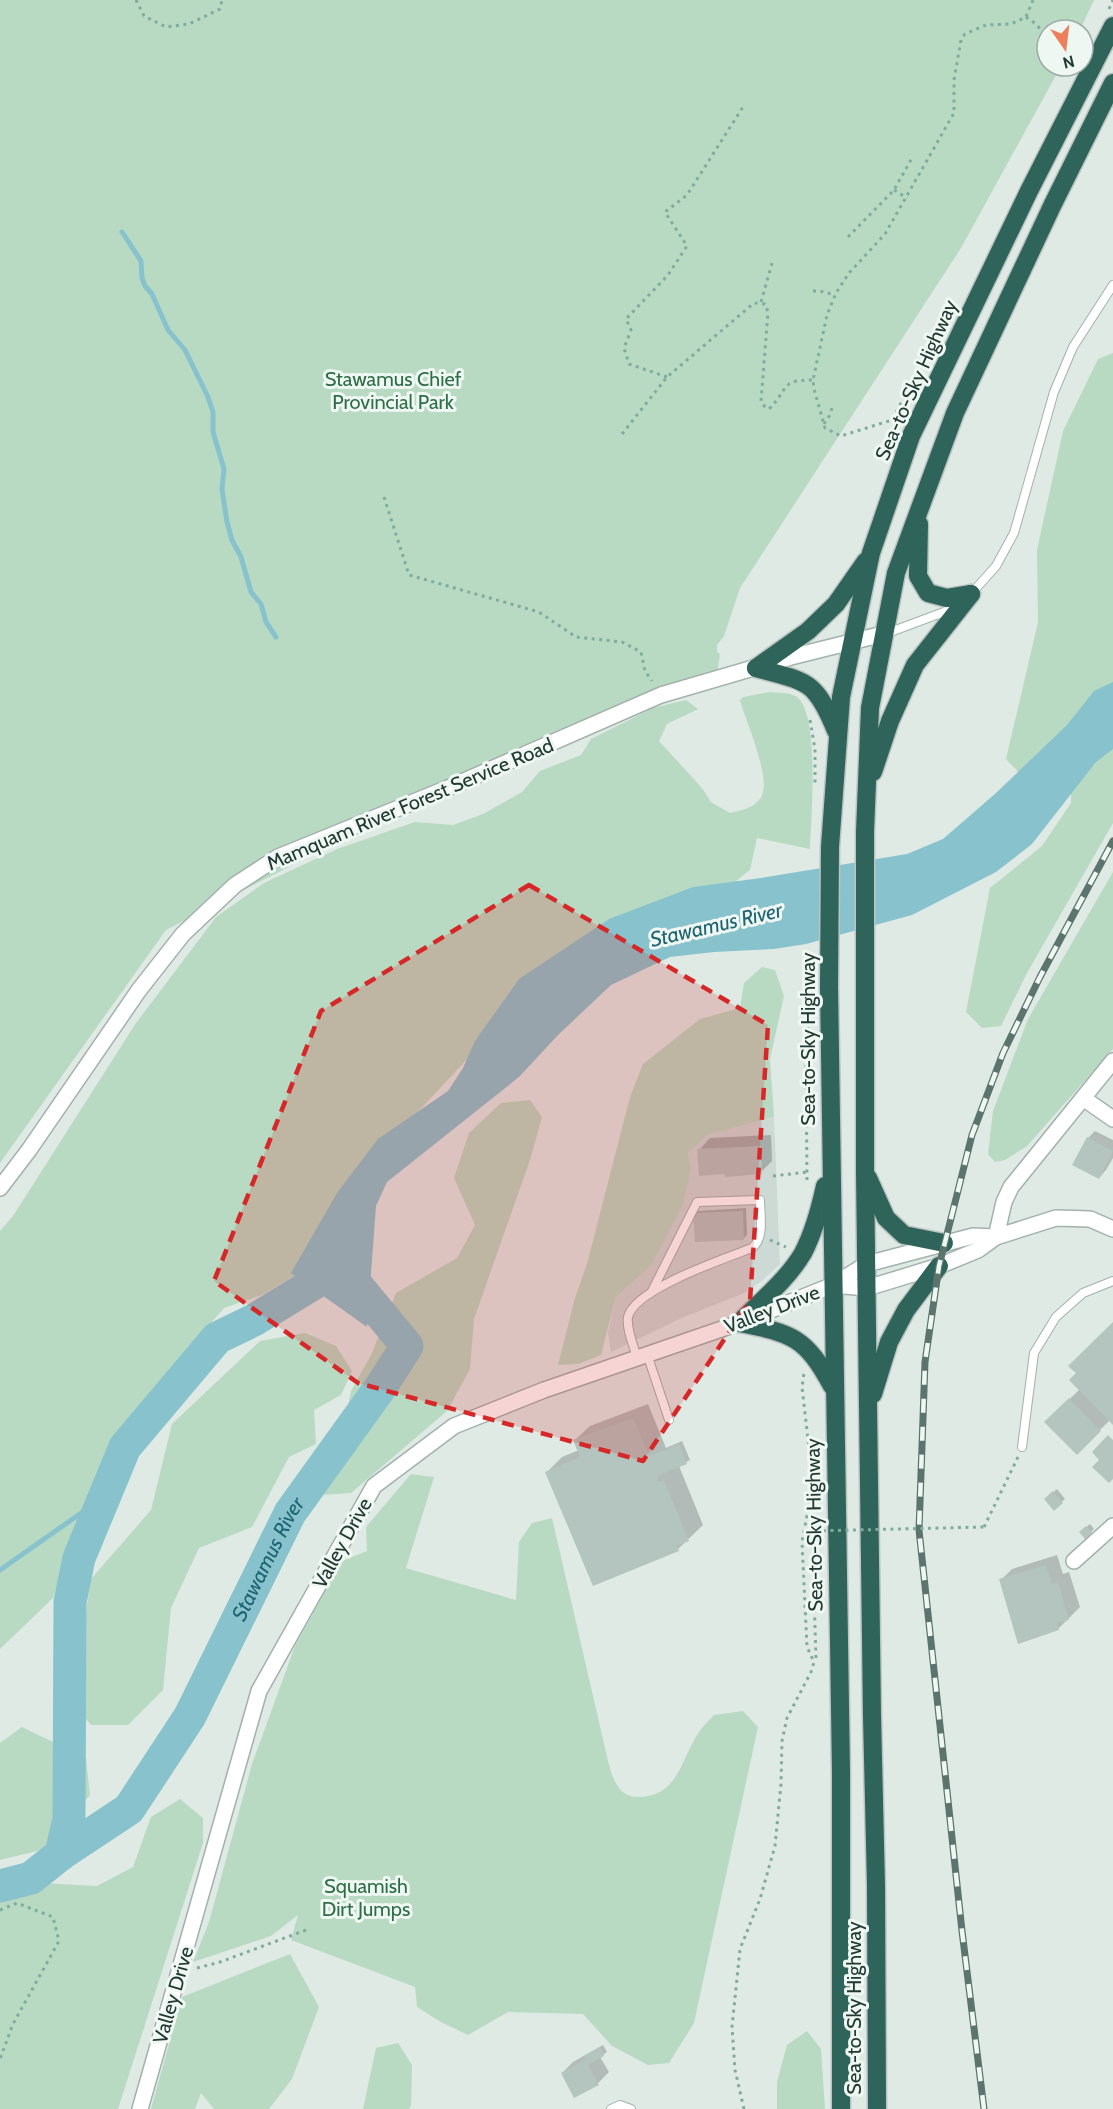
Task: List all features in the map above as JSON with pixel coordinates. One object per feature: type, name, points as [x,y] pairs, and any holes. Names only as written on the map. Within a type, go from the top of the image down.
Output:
[{"type":"highway","name":"Sea-to-Sky Highway","points":[[841,2109],[841,1772],[829,987],[830,847],[841,696],[871,553],[911,436],[1029,191],[1113,26]]},
{"type":"highway","name":"Sea-to-Sky Highway","points":[[877,2109],[866,1172],[865,832],[870,708],[896,573],[955,413],[1052,206],[1113,83]]},
{"type":"highway","points":[[919,510],[918,576],[928,593],[947,598],[971,594]]},
{"type":"highway","points":[[756,668],[808,631],[837,604],[871,553]]},
{"type":"highway","points":[[866,795],[890,721],[915,665],[971,594]]},
{"type":"highway","points":[[756,668],[805,682],[825,705],[837,735]]},
{"type":"highway","points":[[739,1323],[781,1282],[802,1254],[817,1220],[831,1158]]},
{"type":"highway","points":[[866,1172],[886,1218],[904,1235],[944,1243]]},
{"type":"highway","points":[[868,1410],[889,1342],[906,1310],[939,1266]]},
{"type":"highway","points":[[739,1323],[772,1329],[802,1343],[818,1360],[834,1391]]},
{"type":"street","name":"Mamquam River Forest Service Road","points":[[0,1188],[29,1150],[139,990],[183,934],[235,885],[278,857],[448,788],[661,695],[884,634]]},
{"type":"street","points":[[996,1237],[1011,1187],[1113,1061]]},
{"type":"street","points":[[1083,1098],[1113,1119]]},
{"type":"street","points":[[867,1288],[939,1266],[978,1250],[996,1237],[1056,1218],[1090,1219],[1113,1229]]},
{"type":"street","points":[[833,1285],[867,1264],[973,1236],[996,1237]]},
{"type":"street","name":"Valley Drive","points":[[140,2109],[260,1691],[374,1486],[454,1426],[544,1390],[739,1323],[833,1285],[867,1288]]},
{"type":"street","points":[[1074,1562],[1113,1526]]},
{"type":"lane","points":[[884,634],[952,609],[971,594],[996,566],[1014,533],[1054,392],[1073,347],[1113,285]]},
{"type":"lane","points":[[651,1293],[697,1202],[760,1200],[761,1234],[758,1244],[693,1270],[651,1293],[634,1305],[628,1314],[628,1323],[669,1420]]},
{"type":"lane","points":[[1022,1447],[1034,1353],[1056,1317],[1083,1293],[1113,1281]]},
{"type":"lane","points":[[611,2109],[620,2105],[631,2109]]},
{"type":"path","points":[[136,0],[144,16],[166,27],[189,24],[220,9],[222,0]]},
{"type":"path","points":[[841,436],[825,428],[813,381],[827,315],[835,295],[849,273],[885,234],[954,113],[954,80],[961,40],[966,34],[986,25],[1011,24],[1026,17],[1033,0]]},
{"type":"path","points":[[1026,17],[1035,23]]},
{"type":"path","points":[[666,377],[629,364],[624,348],[631,330],[626,319],[668,274],[687,246],[665,212],[687,195],[743,107]]},
{"type":"path","points":[[848,237],[894,190],[912,158]]},
{"type":"path","points":[[894,190],[907,198]]},
{"type":"path","points":[[761,302],[773,260]]},
{"type":"path","points":[[813,291],[835,295]]},
{"type":"path","points":[[622,434],[666,377],[754,303],[765,304],[768,312],[760,401],[769,409],[793,380],[813,381]]},
{"type":"path","points":[[824,423],[830,415],[833,404]]},
{"type":"path","points":[[384,497],[409,575],[539,612],[576,637],[622,642],[641,652],[645,671],[661,695]]},
{"type":"path","points":[[809,718],[815,749],[815,789]]},
{"type":"path","points":[[807,1182],[806,1050],[810,991]]},
{"type":"path","points":[[773,1176],[807,1172]]},
{"type":"path","points":[[770,1240],[791,1249]]},
{"type":"path","points":[[802,1387],[813,1483],[802,1542],[807,1647],[814,1662]]},
{"type":"path","points":[[744,2109],[735,2070],[732,2027],[740,1949],[760,1899],[775,1846],[781,1784],[782,1741],[787,1719],[816,1658],[812,1531],[984,1527],[1022,1447]]},
{"type":"path","points":[[0,1910],[17,1903],[53,1917],[59,1941],[13,2024],[0,2059]]},
{"type":"path","points":[[180,1969],[188,1970],[220,1962],[306,1930]]},
{"type":"highlighted area","points":[[529,885],[768,1025],[750,1301],[643,1461],[358,1383],[214,1281],[321,1011]]},
{"type":"shaded area","points":[[774,1117],[780,1264],[762,1281],[744,1293],[684,1317],[611,1352],[608,1333],[616,1297],[650,1267],[691,1168],[688,1153],[706,1135]]},
{"type":"green space","name":"Stawamus Chief Provincial Park","points":[[0,0],[1094,0],[1086,18],[1035,18],[1035,78],[1054,78],[961,248],[740,588],[724,636],[717,645],[717,652],[720,654],[717,675],[361,830],[166,930],[0,1163]]},
{"type":"green space","points":[[1113,353],[1113,690],[1020,774],[1006,759],[1038,622],[1037,550],[1063,431],[1098,359]]},
{"type":"green space","points":[[770,692],[787,693],[797,697],[804,707],[809,724],[813,768],[810,849],[757,838],[750,870],[730,886],[484,1041],[372,1161],[305,1269],[262,1295],[224,1308],[190,1347],[70,1546],[53,1598],[0,1649],[0,1231],[13,1216],[136,1023],[216,917],[264,883],[337,849],[415,822],[453,825],[483,814],[522,792],[540,771],[581,755],[591,739],[653,708],[686,700],[698,709],[667,724],[659,741],[702,788],[711,802],[730,813],[746,809],[760,799],[763,779],[757,751],[740,700],[743,697]]},
{"type":"green space","points":[[1113,740],[1113,823],[1027,973],[1001,1026],[982,1028],[966,1012],[990,888],[1042,846],[1071,803],[1071,775]]},
{"type":"green space","points":[[1113,872],[1113,1049],[1027,1146],[1005,1160],[995,1162],[988,1154],[993,1111],[1028,1019]]},
{"type":"green space","points":[[762,967],[775,970],[784,996],[770,1059],[774,1117],[707,1135],[688,1153],[691,1168],[683,1205],[650,1267],[616,1297],[601,1355],[578,1364],[558,1365],[575,1298],[587,1264],[630,1097],[643,1064],[700,1019],[740,1008],[744,983]]},
{"type":"green space","points":[[530,1100],[542,1117],[530,1160],[474,1319],[470,1369],[447,1411],[351,1493],[321,1495],[321,1470],[342,1438],[351,1391],[371,1355],[396,1293],[457,1258],[475,1225],[454,1178],[469,1133],[501,1103]]},
{"type":"green space","points":[[305,1333],[336,1346],[352,1371],[341,1395],[314,1410],[316,1444],[289,1457],[252,1527],[199,1548],[171,1608],[163,1690],[128,1725],[91,1725],[62,1689],[58,1649],[84,1625],[91,1579],[151,1510],[172,1424],[260,1341]]},
{"type":"green space","name":"Squamish Dirt Jumps","points":[[411,1474],[434,1477],[406,1568],[516,1600],[519,1542],[532,1523],[552,1518],[610,1767],[614,1780],[626,1794],[639,1797],[652,1795],[671,1783],[699,1732],[714,1715],[743,1711],[758,1727],[694,2023],[669,2063],[648,2065],[612,2046],[583,2014],[508,2012],[468,2035],[417,2007],[415,1987],[291,1940],[298,1915],[271,1936],[193,1962],[209,1922],[252,1764],[295,1646],[342,1561],[367,1551],[366,1527]]},
{"type":"green space","points":[[22,1727],[86,1758],[90,1795],[41,1850],[0,1860],[0,1743]]},
{"type":"green space","points":[[180,1799],[203,1818],[203,1843],[118,2109],[0,2109],[0,1896],[40,1883],[97,1886],[133,1867],[151,1817]]},
{"type":"green space","points":[[290,1954],[319,2007],[292,2079],[269,2109],[214,2109],[201,2093],[195,2109],[151,2109],[182,1997]]},
{"type":"green space","points":[[807,2031],[821,2049],[825,2109],[777,2109],[777,2082],[787,2045]]},
{"type":"green space","points":[[398,2043],[412,2065],[411,2106],[409,2109],[363,2109],[376,2048]]},
{"type":"water","points":[[1113,682],[1113,749],[1096,762],[1032,844],[996,872],[912,915],[806,944],[774,949],[670,957],[611,985],[558,1035],[519,1077],[387,1182],[376,1206],[367,1327],[291,1273],[337,1193],[378,1139],[448,1091],[463,1068],[475,1041],[519,979],[609,919],[693,887],[907,854],[943,839],[996,793],[1067,725],[1094,691]]},
{"type":"building","points":[[1087,1137],[1113,1151],[1099,1179],[1072,1165]]},
{"type":"building","points":[[761,1146],[762,1174],[725,1177],[724,1174],[699,1176],[697,1149]]},
{"type":"building","points":[[743,1211],[744,1240],[695,1242],[693,1213]]},
{"type":"building","points":[[1113,1322],[1113,1425],[1069,1380],[1076,1373],[1068,1366]]},
{"type":"building","points":[[1069,1398],[1101,1431],[1077,1455],[1044,1422]]},
{"type":"building","points":[[633,1418],[649,1456],[679,1444],[687,1464],[657,1476],[659,1482],[664,1480],[689,1541],[677,1546],[679,1551],[593,1586],[545,1472],[580,1457],[573,1440]]},
{"type":"building","points":[[1108,1435],[1113,1440],[1113,1479],[1109,1483],[1092,1467],[1099,1460],[1092,1452]]},
{"type":"building","points":[[1053,1491],[1063,1503],[1054,1511],[1044,1499]]},
{"type":"building","points":[[1086,1526],[1092,1533],[1085,1539],[1079,1532]]},
{"type":"building","points":[[1046,1565],[1052,1584],[1058,1582],[1069,1620],[1057,1623],[1059,1630],[1018,1644],[999,1579]]},
{"type":"building","points":[[600,2047],[604,2056],[588,2065],[599,2085],[574,2098],[561,2073]]},
{"type":"waterway","points":[[122,232],[141,261],[145,286],[152,294],[168,330],[185,350],[208,397],[213,412],[213,432],[224,469],[222,489],[232,540],[241,557],[251,592],[261,604],[266,622],[276,637]]},
{"type":"waterway","name":"Stawamus River","points":[[0,1886],[31,1878],[61,1854],[69,1819],[70,1602],[79,1558],[125,1447],[217,1338],[254,1320],[321,1279],[338,1255]]},
{"type":"waterway","name":"Stawamus River","points":[[61,1854],[129,1809],[190,1716],[290,1513],[380,1388],[407,1346],[340,1265]]},
{"type":"waterway","points":[[0,1570],[104,1497]]},
{"type":"railway","points":[[984,2109],[962,1931],[919,1530],[925,1362],[939,1266],[972,1135],[1003,1053],[1040,977],[1113,841]]}]
